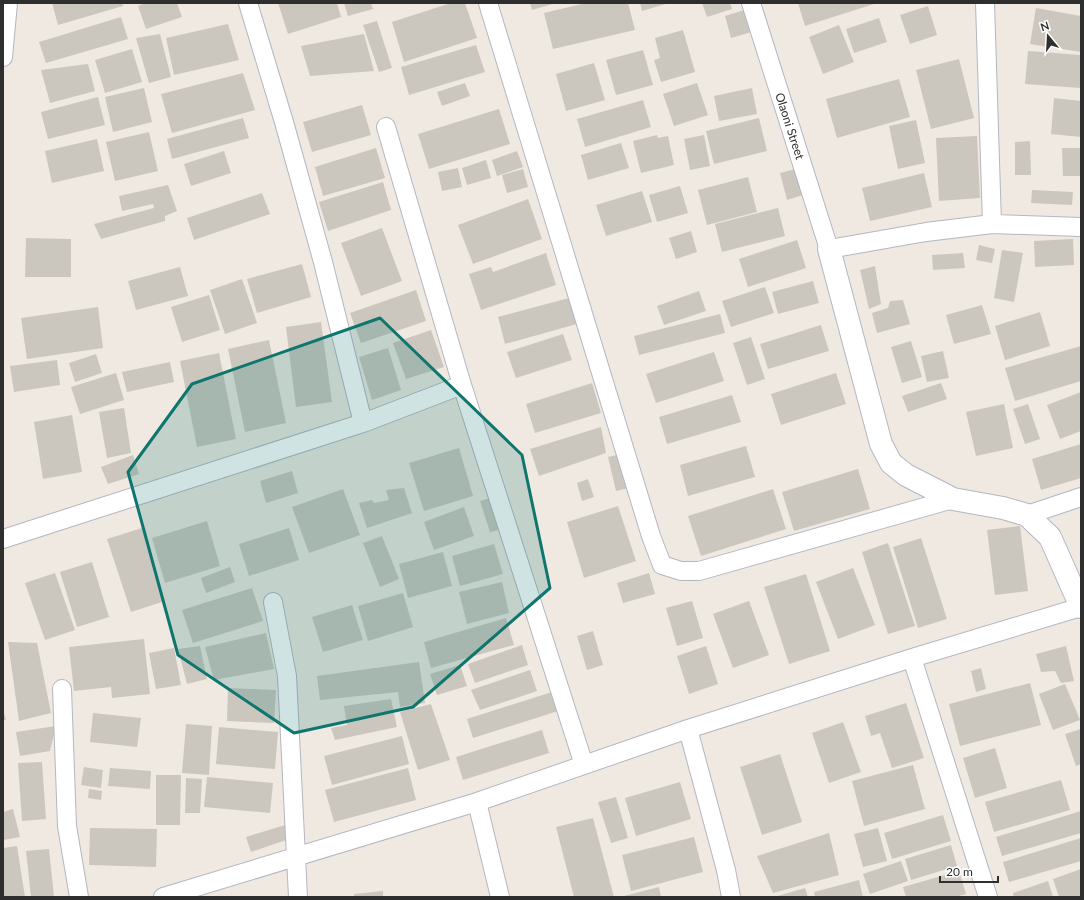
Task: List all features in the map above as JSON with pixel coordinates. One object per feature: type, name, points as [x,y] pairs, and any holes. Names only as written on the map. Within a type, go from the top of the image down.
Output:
[{"type":"street","points":[[3,57],[5,21],[8,3]]},
{"type":"street","points":[[248,3],[284,122],[323,262],[363,423]]},
{"type":"street","points":[[488,3],[650,536],[662,565],[681,571],[699,571],[953,499]]},
{"type":"street","name":"Olaoni Street","points":[[751,3],[829,248]]},
{"type":"street","points":[[985,3],[992,224]]},
{"type":"street","points":[[386,127],[462,385],[584,765]]},
{"type":"street","points":[[163,897],[477,802],[688,730],[912,658],[1081,607],[1074,578],[1050,537],[1027,514],[953,499],[906,475],[891,462],[880,444],[829,248],[926,232],[992,224],[1081,227]]},
{"type":"street","points":[[3,539],[363,423],[462,385]]},
{"type":"street","points":[[1027,514],[1081,497]]},
{"type":"street","points":[[273,602],[287,676],[298,897]]},
{"type":"street","points":[[912,658],[988,897]]},
{"type":"street","points":[[62,689],[67,826],[79,897]]},
{"type":"street","points":[[688,730],[726,870],[730,897]]},
{"type":"street","points":[[477,802],[500,897]]},
{"type":"highlighted area","points":[[380,318],[522,455],[550,588],[413,707],[294,733],[178,655],[128,472],[192,384]]},
{"type":"building","points":[[52,3],[122,3],[123,6],[58,25]]},
{"type":"building","points":[[146,3],[177,3],[182,17],[146,29],[138,6]]},
{"type":"building","points":[[278,3],[337,3],[341,17],[288,34]]},
{"type":"building","points":[[344,3],[371,3],[373,9],[348,16]]},
{"type":"building","points":[[451,3],[465,3],[477,38],[404,62],[392,22]]},
{"type":"building","points":[[530,3],[556,3],[532,10]]},
{"type":"building","points":[[586,3],[628,3],[635,30],[553,49],[544,13]]},
{"type":"building","points":[[640,3],[669,3],[642,11]]},
{"type":"building","points":[[702,3],[730,3],[732,9],[707,17]]},
{"type":"building","points":[[798,3],[877,3],[805,26]]},
{"type":"building","points":[[928,6],[937,35],[910,44],[900,15]]},
{"type":"building","points":[[1036,8],[1081,16],[1081,52],[1030,44]]},
{"type":"building","points":[[748,9],[755,31],[731,38],[725,16]]},
{"type":"building","points":[[121,17],[128,39],[46,63],[39,42]]},
{"type":"building","points":[[879,18],[887,42],[854,53],[846,29]]},
{"type":"building","points":[[377,21],[392,68],[379,72],[363,25]]},
{"type":"building","points":[[228,24],[239,60],[174,75],[166,38]]},
{"type":"building","points":[[839,25],[854,62],[823,74],[809,37]]},
{"type":"building","points":[[683,30],[695,72],[661,82],[654,60],[660,58],[655,38]]},
{"type":"building","points":[[160,34],[171,77],[149,83],[136,38]]},
{"type":"building","points":[[364,34],[374,71],[310,76],[301,46]]},
{"type":"building","points":[[476,45],[485,72],[409,95],[401,67]]},
{"type":"building","points":[[132,49],[142,82],[105,93],[95,60]]},
{"type":"building","points":[[643,50],[653,85],[616,95],[606,60]]},
{"type":"building","points":[[1028,51],[1081,55],[1081,88],[1025,84]]},
{"type":"building","points":[[959,59],[974,118],[931,129],[916,70]]},
{"type":"building","points":[[594,63],[605,100],[566,111],[556,74]]},
{"type":"building","points":[[88,64],[95,91],[50,103],[41,70]]},
{"type":"building","points":[[243,73],[255,110],[172,133],[161,94]]},
{"type":"building","points":[[899,79],[910,117],[837,138],[826,99]]},
{"type":"building","points":[[465,83],[470,96],[442,106],[437,92]]},
{"type":"building","points":[[697,83],[708,115],[674,126],[663,94]]},
{"type":"building","points":[[144,88],[152,122],[113,132],[105,97]]},
{"type":"building","points":[[752,88],[757,114],[719,121],[714,96]]},
{"type":"building","points":[[98,97],[105,125],[48,139],[41,112]]},
{"type":"building","points":[[1054,98],[1081,101],[1081,137],[1051,134]]},
{"type":"building","points":[[643,100],[651,127],[585,147],[577,119]]},
{"type":"building","points":[[362,105],[371,135],[312,152],[303,122]]},
{"type":"building","points":[[499,109],[510,144],[429,169],[418,134]]},
{"type":"building","points":[[243,118],[249,138],[172,159],[167,139]]},
{"type":"building","points":[[759,118],[767,151],[714,164],[706,131]]},
{"type":"building","points":[[916,120],[925,163],[898,169],[889,126]]},
{"type":"building","points":[[149,132],[158,171],[115,181],[106,142]]},
{"type":"building","points":[[657,135],[658,138],[668,136],[674,165],[641,173],[633,141]]},
{"type":"building","points":[[704,135],[710,166],[690,170],[684,139]]},
{"type":"building","points":[[977,136],[980,198],[939,201],[936,138]]},
{"type":"building","points":[[97,139],[104,171],[52,183],[45,151]]},
{"type":"building","points":[[1030,141],[1031,175],[1015,175],[1015,142]]},
{"type":"building","points":[[621,143],[629,168],[588,180],[581,155]]},
{"type":"building","points":[[376,148],[385,178],[323,196],[315,167]]},
{"type":"building","points":[[1062,148],[1081,148],[1081,176],[1063,176]]},
{"type":"building","points":[[224,151],[231,173],[191,186],[184,164]]},
{"type":"building","points":[[517,151],[523,167],[497,176],[492,160]]},
{"type":"building","points":[[486,160],[491,178],[467,185],[462,168]]},
{"type":"building","points":[[458,168],[462,187],[442,191],[438,172]]},
{"type":"building","points":[[523,169],[528,187],[507,193],[502,175]]},
{"type":"building","points":[[795,169],[803,195],[787,200],[780,173]]},
{"type":"building","points":[[924,173],[932,207],[870,221],[862,188]]},
{"type":"building","points":[[748,177],[757,212],[707,225],[698,190]]},
{"type":"building","points":[[383,182],[391,210],[328,231],[319,202]]},
{"type":"building","points":[[168,185],[177,211],[165,216],[165,221],[101,239],[94,224],[154,208],[153,204],[122,211],[119,196]]},
{"type":"building","points":[[680,186],[688,213],[657,222],[649,195]]},
{"type":"building","points":[[1032,190],[1073,192],[1072,205],[1031,203]]},
{"type":"building","points":[[642,191],[652,222],[606,236],[596,205]]},
{"type":"building","points":[[262,193],[270,214],[194,240],[187,218]]},
{"type":"building","points":[[528,199],[542,239],[473,264],[458,225]]},
{"type":"building","points":[[778,208],[785,236],[722,252],[715,224]]},
{"type":"building","points":[[382,228],[402,281],[361,296],[341,243]]},
{"type":"building","points":[[691,231],[697,252],[676,259],[669,238]]},
{"type":"building","points":[[26,238],[71,239],[71,277],[25,277]]},
{"type":"building","points":[[1073,239],[1074,265],[1035,267],[1034,241]]},
{"type":"building","points":[[797,240],[806,268],[748,287],[739,259]]},
{"type":"building","points":[[979,245],[995,249],[992,263],[976,260]]},
{"type":"building","points":[[1002,250],[1023,253],[1014,302],[994,298]]},
{"type":"building","points":[[546,253],[556,285],[481,310],[469,274],[491,267],[493,272]]},
{"type":"building","points":[[963,253],[965,268],[933,270],[932,255]]},
{"type":"building","points":[[302,264],[311,297],[257,313],[247,279]]},
{"type":"building","points":[[875,266],[881,304],[869,309],[860,270]]},
{"type":"building","points":[[180,267],[188,296],[136,310],[128,281]]},
{"type":"building","points":[[242,279],[257,323],[225,334],[210,290]]},
{"type":"building","points":[[813,281],[819,303],[778,314],[772,292]]},
{"type":"building","points":[[765,287],[774,313],[731,327],[722,301]]},
{"type":"building","points":[[416,290],[426,321],[361,343],[350,313]]},
{"type":"building","points":[[699,291],[706,311],[664,325],[657,306]]},
{"type":"building","points":[[209,295],[220,330],[182,342],[171,307]]},
{"type":"building","points":[[569,298],[577,324],[505,344],[498,317]]},
{"type":"building","points":[[903,300],[910,324],[877,333],[872,313],[888,308],[890,301]]},
{"type":"building","points":[[982,305],[991,334],[954,344],[946,315]]},
{"type":"building","points":[[98,307],[103,348],[27,359],[21,318]]},
{"type":"building","points":[[1040,312],[1050,346],[1005,360],[995,326]]},
{"type":"building","points":[[720,314],[725,333],[639,355],[634,336]]},
{"type":"building","points":[[321,322],[332,402],[296,407],[286,327]]},
{"type":"building","points":[[821,325],[829,351],[768,369],[760,344]]},
{"type":"building","points":[[431,330],[444,367],[406,379],[393,343]]},
{"type":"building","points":[[563,334],[572,360],[516,378],[507,352]]},
{"type":"building","points":[[751,337],[765,379],[747,385],[733,343]]},
{"type":"building","points":[[269,340],[286,423],[245,432],[228,349]]},
{"type":"building","points":[[911,341],[922,377],[902,383],[891,347]]},
{"type":"building","points":[[1081,346],[1081,381],[1015,401],[1005,368]]},
{"type":"building","points":[[388,348],[401,390],[372,400],[359,357]]},
{"type":"building","points":[[943,351],[949,378],[927,382],[921,356]]},
{"type":"building","points":[[714,352],[724,381],[656,403],[646,374]]},
{"type":"building","points":[[219,353],[236,439],[197,447],[180,361]]},
{"type":"building","points":[[96,354],[102,373],[75,382],[69,363]]},
{"type":"building","points":[[57,360],[60,385],[14,392],[10,366]]},
{"type":"building","points":[[170,362],[174,382],[127,392],[122,372]]},
{"type":"building","points":[[116,373],[124,400],[80,414],[71,387]]},
{"type":"building","points":[[836,373],[846,404],[781,425],[771,394]]},
{"type":"building","points":[[592,383],[601,413],[535,433],[526,404]]},
{"type":"building","points":[[941,383],[947,399],[908,412],[902,396]]},
{"type":"building","points":[[1081,392],[1081,431],[1060,439],[1047,405]]},
{"type":"building","points":[[732,395],[741,422],[667,444],[659,417]]},
{"type":"building","points":[[1004,404],[1013,448],[976,456],[966,412]]},
{"type":"building","points":[[1028,404],[1040,439],[1025,444],[1013,409]]},
{"type":"building","points":[[124,408],[131,453],[107,458],[99,412]]},
{"type":"building","points":[[72,415],[82,472],[43,479],[34,422]]},
{"type":"building","points":[[601,427],[606,453],[539,476],[530,449]]},
{"type":"building","points":[[1081,444],[1081,478],[1041,490],[1032,459]]},
{"type":"building","points":[[746,446],[755,477],[688,496],[680,465]]},
{"type":"building","points":[[459,448],[473,496],[424,511],[409,463]]},
{"type":"building","points":[[621,454],[629,488],[616,491],[608,457]]},
{"type":"building","points":[[133,455],[139,474],[108,484],[101,467]]},
{"type":"building","points":[[858,469],[870,509],[794,531],[782,492]]},
{"type":"building","points":[[292,471],[298,493],[266,503],[260,481]]},
{"type":"building","points":[[588,479],[594,497],[582,501],[577,483]]},
{"type":"building","points":[[404,488],[412,513],[367,528],[359,503],[372,500],[374,503],[389,500],[386,490]]},
{"type":"building","points":[[343,489],[360,535],[309,553],[292,507]]},
{"type":"building","points":[[773,489],[786,529],[701,556],[688,516]]},
{"type":"building","points":[[493,497],[503,529],[490,532],[480,501]]},
{"type":"building","points":[[618,506],[636,561],[584,578],[567,522]]},
{"type":"building","points":[[464,507],[474,536],[434,550],[424,522]]},
{"type":"building","points":[[207,521],[220,566],[165,583],[152,538]]},
{"type":"building","points":[[1020,526],[1028,591],[995,595],[987,530]]},
{"type":"building","points":[[142,528],[165,601],[131,612],[107,539]]},
{"type":"building","points":[[289,528],[299,560],[249,576],[239,544]]},
{"type":"building","points":[[382,536],[399,579],[380,587],[363,543]]},
{"type":"building","points":[[921,538],[947,619],[918,628],[893,547]]},
{"type":"building","points":[[888,543],[915,626],[888,634],[862,552]]},
{"type":"building","points":[[494,544],[503,574],[460,586],[452,556]]},
{"type":"building","points":[[443,552],[452,586],[408,598],[399,564]]},
{"type":"building","points":[[92,562],[109,617],[77,627],[60,572]]},
{"type":"building","points":[[230,567],[235,582],[206,593],[201,578]]},
{"type":"building","points":[[853,568],[875,625],[838,639],[816,582]]},
{"type":"building","points":[[55,573],[75,630],[45,640],[25,583]]},
{"type":"building","points":[[649,573],[655,594],[623,603],[617,583]]},
{"type":"building","points":[[806,574],[830,651],[789,664],[764,587]]},
{"type":"building","points":[[502,582],[509,613],[467,624],[459,592]]},
{"type":"building","points":[[252,588],[263,621],[193,643],[182,610]]},
{"type":"building","points":[[403,593],[413,627],[368,641],[358,606]]},
{"type":"building","points":[[692,601],[703,638],[677,646],[666,608]]},
{"type":"building","points":[[749,601],[769,655],[733,668],[713,614]]},
{"type":"building","points":[[352,605],[363,640],[323,652],[312,617]]},
{"type":"building","points":[[506,618],[514,645],[431,668],[424,642]]},
{"type":"building","points":[[593,631],[603,665],[587,670],[577,636]]},
{"type":"building","points":[[266,633],[274,669],[214,680],[205,647]]},
{"type":"building","points":[[144,639],[150,694],[112,698],[111,687],[74,691],[69,647]]},
{"type":"building","points":[[8,642],[37,643],[51,713],[19,721]]},
{"type":"building","points":[[522,645],[528,665],[475,683],[468,664]]},
{"type":"building","points":[[200,646],[207,679],[187,684],[178,649]]},
{"type":"building","points":[[706,646],[718,684],[689,694],[677,656]]},
{"type":"building","points":[[1066,646],[1074,681],[1061,683],[1055,671],[1041,672],[1036,654]]},
{"type":"building","points":[[174,648],[181,685],[156,689],[149,653]]},
{"type":"building","points":[[419,662],[425,703],[400,707],[398,692],[320,700],[317,676]]},
{"type":"building","points":[[460,665],[467,686],[437,695],[430,674]]},
{"type":"building","points":[[981,668],[986,689],[976,692],[971,671]]},
{"type":"building","points":[[530,670],[537,691],[480,710],[471,690]]},
{"type":"building","points":[[1030,683],[1041,725],[960,746],[949,704]]},
{"type":"building","points":[[1065,684],[1080,720],[1053,730],[1039,694]]},
{"type":"building","points":[[228,688],[276,690],[274,723],[227,721]]},
{"type":"building","points":[[552,692],[558,711],[473,738],[467,719]]},
{"type":"building","points":[[391,699],[397,727],[335,740],[331,728],[347,725],[344,706]]},
{"type":"building","points":[[906,703],[924,758],[892,768],[880,733],[871,736],[865,716]]},
{"type":"building","points":[[431,704],[450,760],[418,770],[400,712]]},
{"type":"building","points":[[3,709],[6,720],[3,720]]},
{"type":"building","points":[[93,713],[141,718],[137,747],[90,742]]},
{"type":"building","points":[[843,722],[861,772],[829,783],[812,733]]},
{"type":"building","points":[[186,724],[212,726],[209,775],[182,773]]},
{"type":"building","points":[[56,726],[50,751],[20,756],[16,732]]},
{"type":"building","points":[[219,727],[278,732],[275,769],[216,764]]},
{"type":"building","points":[[1081,729],[1081,764],[1076,766],[1065,734]]},
{"type":"building","points":[[542,730],[549,753],[463,780],[456,757]]},
{"type":"building","points":[[402,736],[409,764],[332,785],[324,756]]},
{"type":"building","points":[[995,748],[1007,788],[975,798],[963,758]]},
{"type":"building","points":[[780,754],[802,822],[762,835],[740,767]]},
{"type":"building","points":[[42,762],[46,819],[22,821],[18,763]]},
{"type":"building","points":[[913,765],[925,809],[864,826],[852,781]]},
{"type":"building","points":[[84,767],[103,770],[101,788],[81,785]]},
{"type":"building","points":[[110,768],[151,771],[150,789],[108,786]]},
{"type":"building","points":[[408,768],[416,800],[334,822],[325,790]]},
{"type":"building","points":[[156,775],[181,775],[180,825],[156,825]]},
{"type":"building","points":[[207,777],[273,783],[270,813],[204,807]]},
{"type":"building","points":[[186,778],[202,779],[200,813],[185,813]]},
{"type":"building","points":[[1061,780],[1070,810],[994,832],[985,802]]},
{"type":"building","points":[[680,782],[691,819],[636,836],[625,798]]},
{"type":"building","points":[[89,789],[102,791],[101,800],[88,798]]},
{"type":"building","points":[[616,797],[628,838],[611,843],[598,802]]},
{"type":"building","points":[[13,809],[20,837],[3,840],[3,812]]},
{"type":"building","points":[[1081,811],[1081,833],[1002,856],[996,837]]},
{"type":"building","points":[[943,815],[951,841],[892,859],[884,833]]},
{"type":"building","points":[[593,818],[614,897],[574,897],[556,827]]},
{"type":"building","points":[[285,825],[289,839],[251,852],[246,837]]},
{"type":"building","points":[[90,828],[157,829],[156,867],[89,865]]},
{"type":"building","points":[[878,828],[887,861],[863,867],[854,834]]},
{"type":"building","points":[[829,833],[839,875],[773,893],[757,856]]},
{"type":"building","points":[[694,837],[703,872],[631,891],[622,855]]},
{"type":"building","points":[[1081,838],[1081,861],[1009,882],[1003,862]]},
{"type":"building","points":[[951,845],[957,866],[911,880],[905,859]]},
{"type":"building","points":[[17,846],[25,897],[3,897],[3,848]]},
{"type":"building","points":[[49,849],[54,897],[31,897],[26,851]]},
{"type":"building","points":[[901,861],[908,881],[870,894],[863,874]]},
{"type":"building","points":[[1081,869],[1081,897],[1059,897],[1053,879]]},
{"type":"building","points":[[959,871],[966,894],[955,897],[906,897],[903,887]]},
{"type":"building","points":[[859,880],[863,897],[815,897],[814,892]]},
{"type":"building","points":[[1048,881],[1053,897],[1014,897],[1013,893]]},
{"type":"building","points":[[659,887],[661,897],[624,897],[624,896]]},
{"type":"building","points":[[805,888],[808,897],[774,897]]},
{"type":"building","points":[[383,891],[383,897],[354,897],[354,894]]}]
